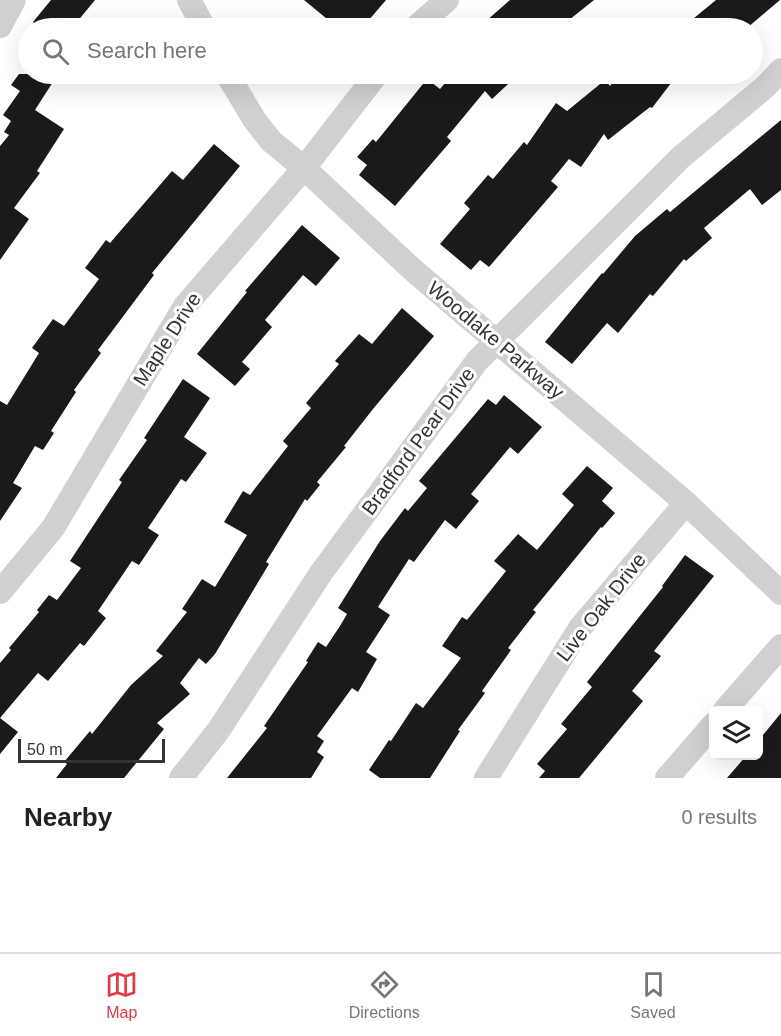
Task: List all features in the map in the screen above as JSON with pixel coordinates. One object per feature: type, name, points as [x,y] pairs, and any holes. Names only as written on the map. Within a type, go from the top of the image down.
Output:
[{"type":"street","points":[[0,26],[14,0]]},
{"type":"street","points":[[189,0],[199,18]]},
{"type":"street","points":[[426,18],[447,0]]},
{"type":"street","name":"Bradford Pear Drive","points":[[181,778],[218,731],[321,573],[477,361],[680,158],[765,87],[781,70]]},
{"type":"street","name":"Woodlake Parkway","points":[[233,84],[254,119],[271,141],[304,168],[413,270],[686,503],[781,592]]},
{"type":"street","name":"Maple Drive","points":[[0,592],[53,528],[185,306],[304,168],[369,84]]},
{"type":"street","name":"Live Oak Drive","points":[[486,778],[580,628],[686,503]]},
{"type":"street","points":[[729,706],[781,646]]},
{"type":"street","points":[[667,778],[709,730]]},
{"type":"building","points":[[51,0],[95,0],[80,18],[36,18]]},
{"type":"building","points":[[304,0],[386,0],[371,18],[326,18]]},
{"type":"building","points":[[510,0],[594,0],[572,18],[489,18]]},
{"type":"building","points":[[716,0],[780,0],[759,18],[694,18]]},
{"type":"building","points":[[18,75],[18,84],[52,84],[35,110],[64,129],[37,171],[40,173],[14,208],[29,219],[0,260],[0,146],[9,135],[4,132],[11,121],[3,115],[20,91],[11,85]]},
{"type":"building","points":[[423,84],[434,84],[440,89],[444,84],[508,84],[492,99],[485,91],[447,137],[451,141],[395,206],[359,175],[367,165],[357,157],[373,139],[376,142]]},
{"type":"building","points":[[600,84],[610,86],[612,84],[670,84],[652,108],[650,107],[608,140],[604,134],[581,167],[569,159],[551,181],[558,187],[489,267],[480,260],[471,270],[440,244],[470,209],[464,203],[488,175],[493,179],[524,142],[527,145],[556,103],[567,111]]},
{"type":"building","points":[[781,120],[781,190],[762,205],[750,189],[704,228],[712,238],[686,261],[684,259],[653,296],[650,294],[618,333],[607,323],[572,364],[545,342],[635,236],[667,209],[670,212]]},
{"type":"building","points":[[214,144],[240,166],[152,273],[154,275],[98,350],[101,353],[74,390],[76,392],[51,431],[54,433],[43,450],[35,446],[13,483],[22,488],[0,521],[0,401],[7,405],[39,353],[32,348],[53,319],[64,326],[99,279],[85,268],[106,240],[110,243],[172,171],[183,180]]},
{"type":"building","points":[[302,225],[340,258],[316,286],[303,275],[265,320],[272,327],[242,362],[250,369],[235,386],[197,354],[247,292],[245,291]]},
{"type":"building","points":[[402,308],[434,336],[344,446],[346,447],[317,482],[320,485],[307,501],[305,499],[266,562],[269,564],[215,654],[206,664],[199,658],[180,683],[190,694],[157,723],[164,729],[124,778],[56,778],[67,764],[64,762],[90,731],[92,734],[131,685],[163,656],[156,651],[187,612],[182,609],[202,579],[215,587],[247,535],[224,522],[243,491],[250,495],[288,446],[283,441],[311,408],[306,403],[339,364],[335,361],[359,334],[372,344]]},
{"type":"building","points":[[183,379],[210,398],[184,437],[207,453],[186,482],[181,479],[148,528],[159,535],[139,565],[132,561],[98,611],[106,618],[84,646],[80,643],[48,681],[38,673],[0,718],[0,663],[11,650],[9,648],[39,612],[37,610],[49,595],[57,600],[81,568],[70,561],[122,482],[119,480],[147,440],[144,438]]},
{"type":"building","points":[[504,395],[542,427],[518,454],[510,447],[471,494],[479,501],[456,529],[445,520],[414,562],[409,559],[378,607],[390,615],[366,652],[377,659],[358,692],[352,688],[317,736],[324,741],[317,752],[324,757],[311,778],[227,778],[267,728],[264,726],[308,662],[306,661],[318,642],[326,647],[340,626],[347,614],[338,608],[380,541],[405,508],[408,511],[427,488],[419,481],[488,399],[496,405]]},
{"type":"building","points":[[587,466],[613,488],[602,501],[615,513],[533,610],[536,612],[508,648],[511,650],[482,691],[485,693],[458,730],[460,731],[430,778],[380,778],[369,770],[389,740],[391,741],[416,703],[423,708],[461,658],[442,646],[462,617],[467,620],[506,571],[494,561],[518,534],[537,550],[574,505],[562,494]]},
{"type":"building","points":[[685,555],[714,576],[654,651],[661,656],[632,691],[643,701],[579,778],[539,778],[545,771],[537,764],[567,729],[561,724],[592,687],[587,682],[663,587]]},
{"type":"building","points":[[781,713],[781,778],[727,778],[743,760],[763,760],[763,735]]},
{"type":"building","points":[[0,718],[18,732],[0,754]]}]
